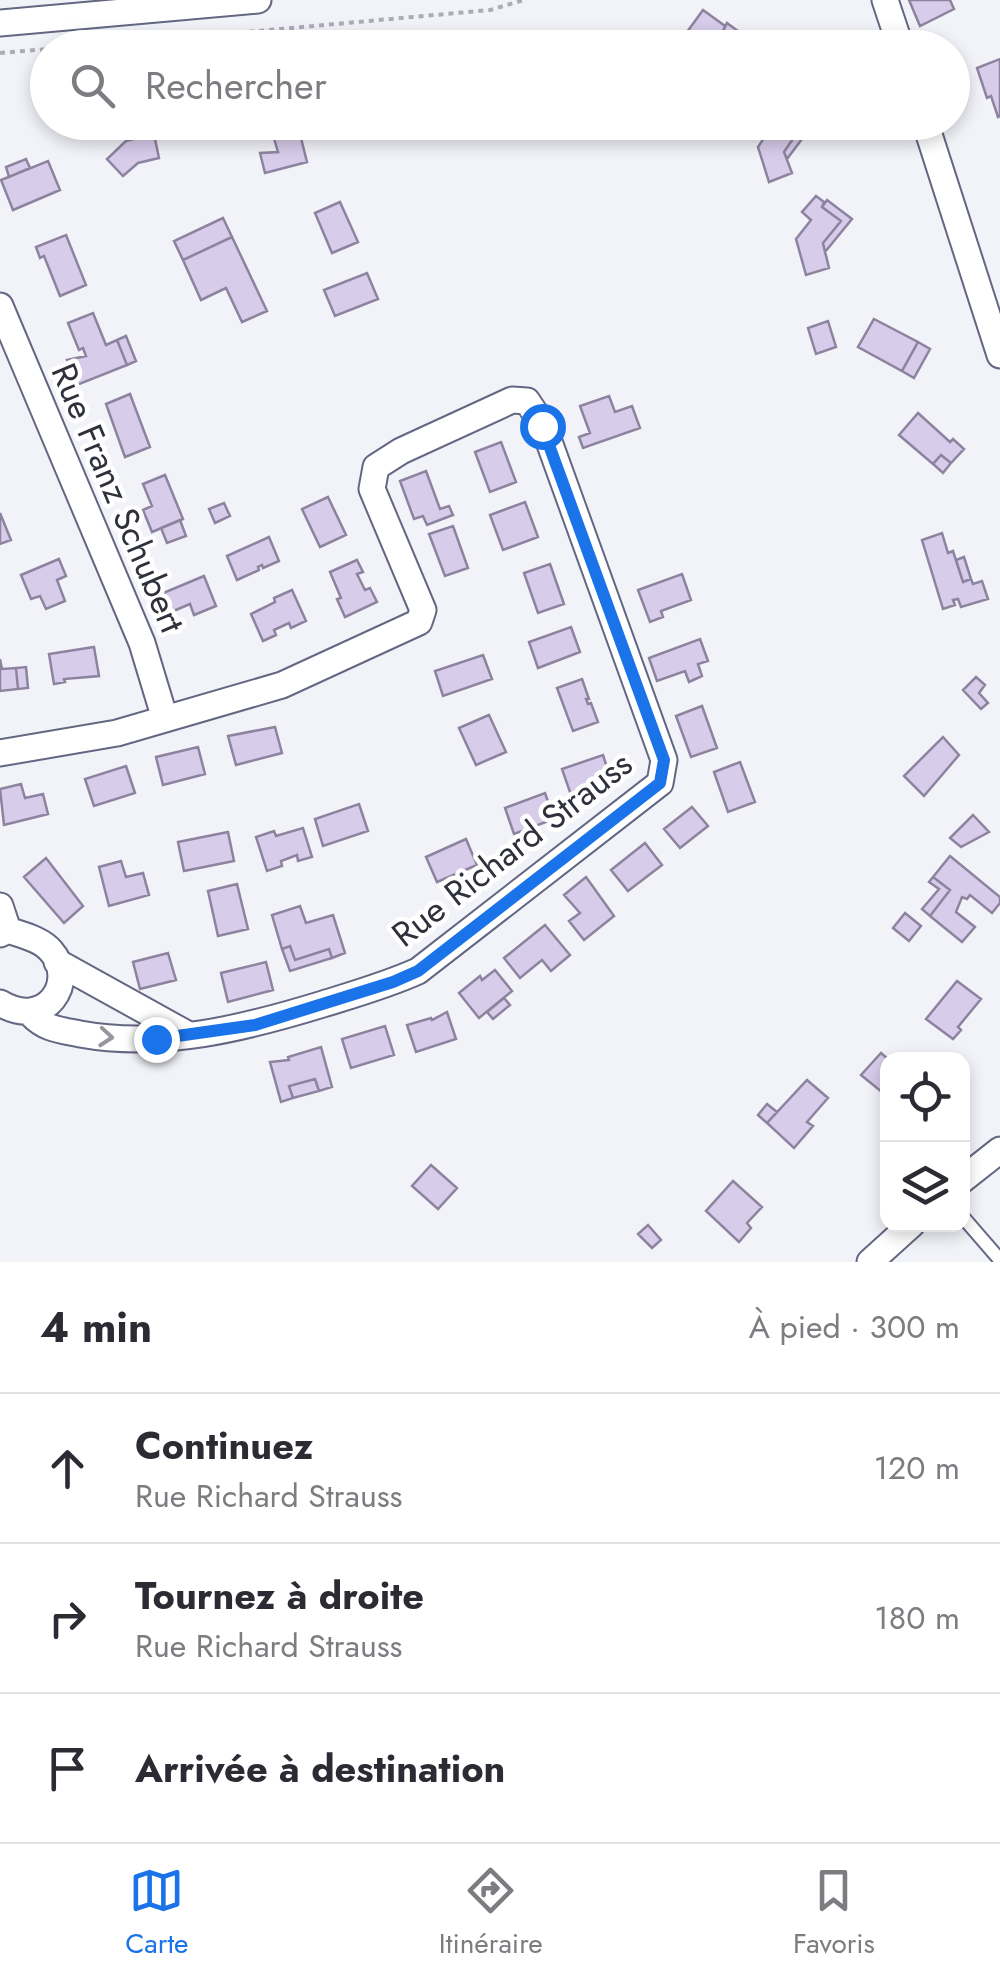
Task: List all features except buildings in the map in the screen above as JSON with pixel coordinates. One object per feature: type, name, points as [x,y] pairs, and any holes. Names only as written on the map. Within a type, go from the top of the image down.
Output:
[{"type":"street","points":[[0,23],[258,0]]},
{"type":"street","points":[[885,0],[895,30]]},
{"type":"street","points":[[931,140],[1000,355]]},
{"type":"street","name":"Rue Franz Schubert","points":[[0,306],[142,643],[165,719]]},
{"type":"street","name":"Rue Richard Strauss","points":[[0,1003],[31,1014],[46,1027],[103,1038],[156,1039],[255,1025],[393,982],[418,971],[660,783],[664,760],[542,426],[527,401],[512,400],[401,451],[376,468],[372,489],[424,610],[419,622],[282,685],[165,719]]},
{"type":"street","points":[[0,752],[117,733],[165,719]]},
{"type":"street","points":[[3,923],[51,950],[57,962],[59,988],[48,1004],[31,1014]]},
{"type":"street","points":[[57,962],[187,1034]]},
{"type":"street","points":[[970,1174],[1000,1150]]},
{"type":"street","points":[[870,1262],[903,1232]]},
{"type":"lane","points":[[970,1225],[1000,1260]]},
{"type":"path","points":[[269,30],[490,10],[524,0]]},
{"type":"path","points":[[0,53],[30,50]]},
{"type":"route","points":[[156,1039],[255,1025],[418,971],[660,783],[664,760],[542,426]]}]
